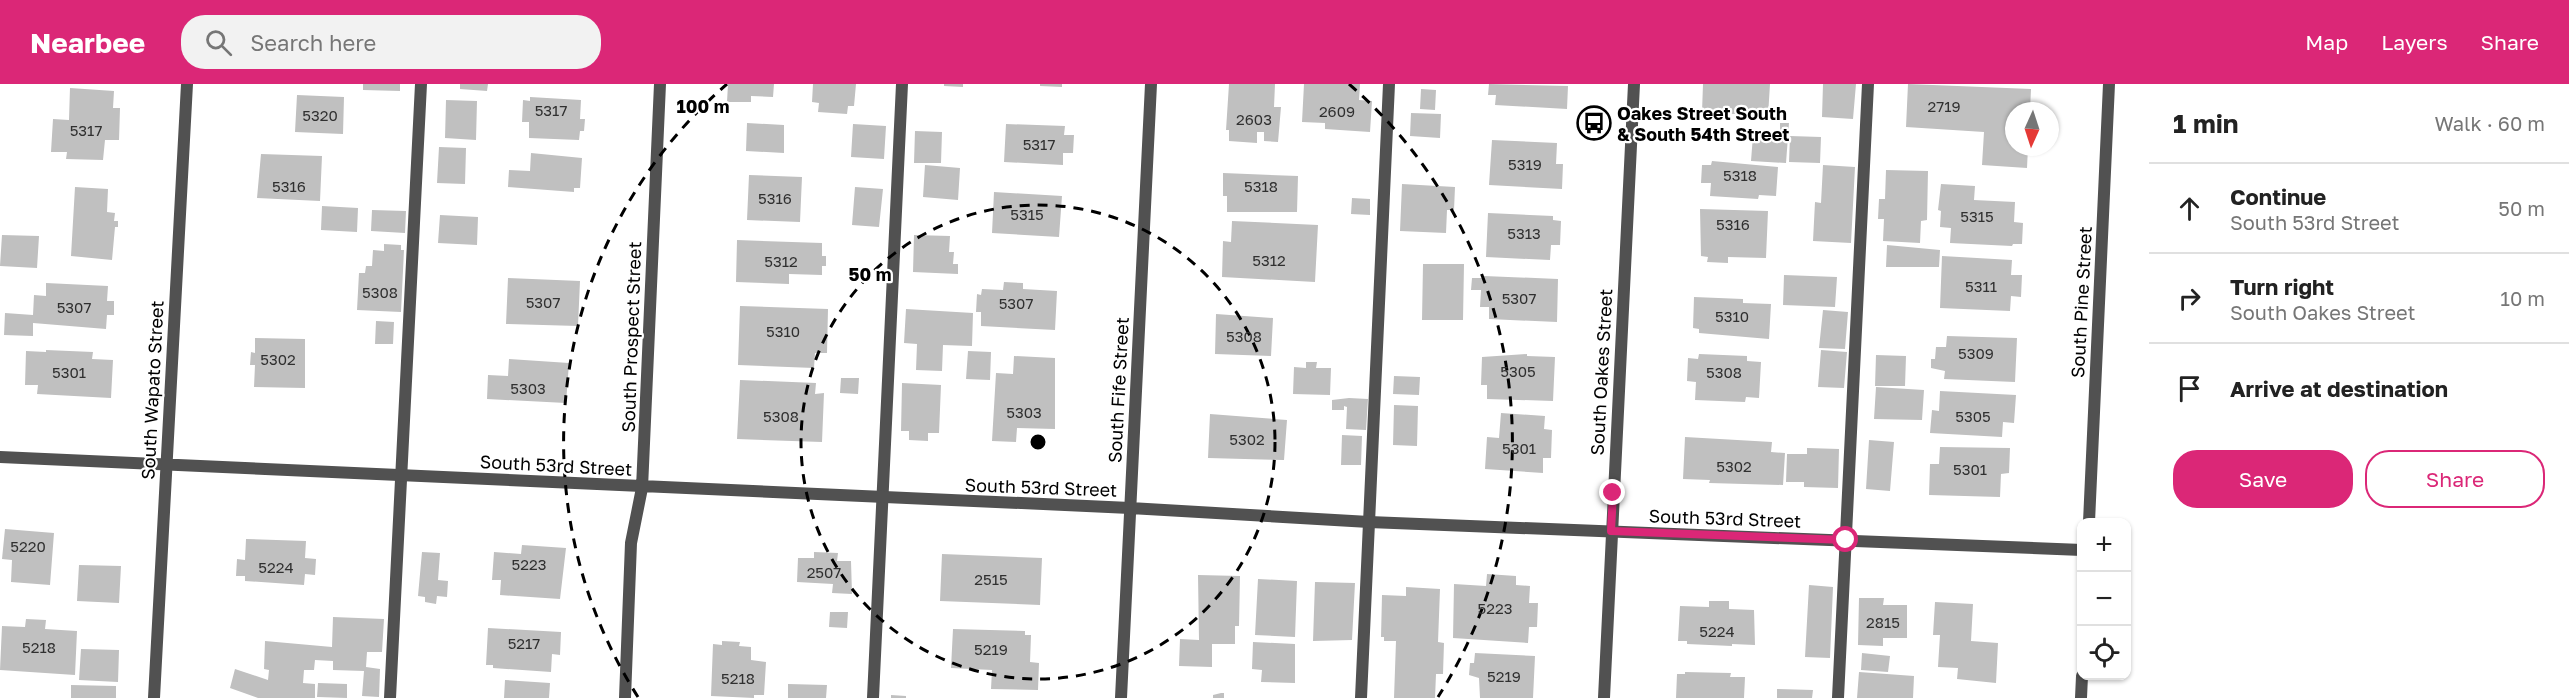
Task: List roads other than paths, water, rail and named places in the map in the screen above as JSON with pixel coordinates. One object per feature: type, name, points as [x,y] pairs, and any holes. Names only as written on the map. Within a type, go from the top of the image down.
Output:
[{"type":"street","name":"South Wapato Street","points":[[154,698],[187,84]]},
{"type":"street","points":[[390,698],[421,84]]},
{"type":"street","name":"South Prospect Street","points":[[625,698],[631,543],[642,488],[660,84]]},
{"type":"street","points":[[873,698],[902,84]]},
{"type":"street","name":"South Fife Street","points":[[1121,698],[1151,84]]},
{"type":"street","points":[[1361,698],[1389,84]]},
{"type":"street","name":"South Oakes Street","points":[[1604,698],[1634,84]]},
{"type":"street","points":[[1838,698],[1868,84]]},
{"type":"street","name":"South Pine Street","points":[[2089,518],[2109,84]]},
{"type":"street","name":"South 53rd Street","points":[[0,457],[166,463],[882,499],[1130,508],[1369,522],[2077,550]]},
{"type":"street","points":[[2081,698],[2082,680]]},
{"type":"place","name":"Oakes Street South & South 54th Street","points":[[1594,123]]}]
